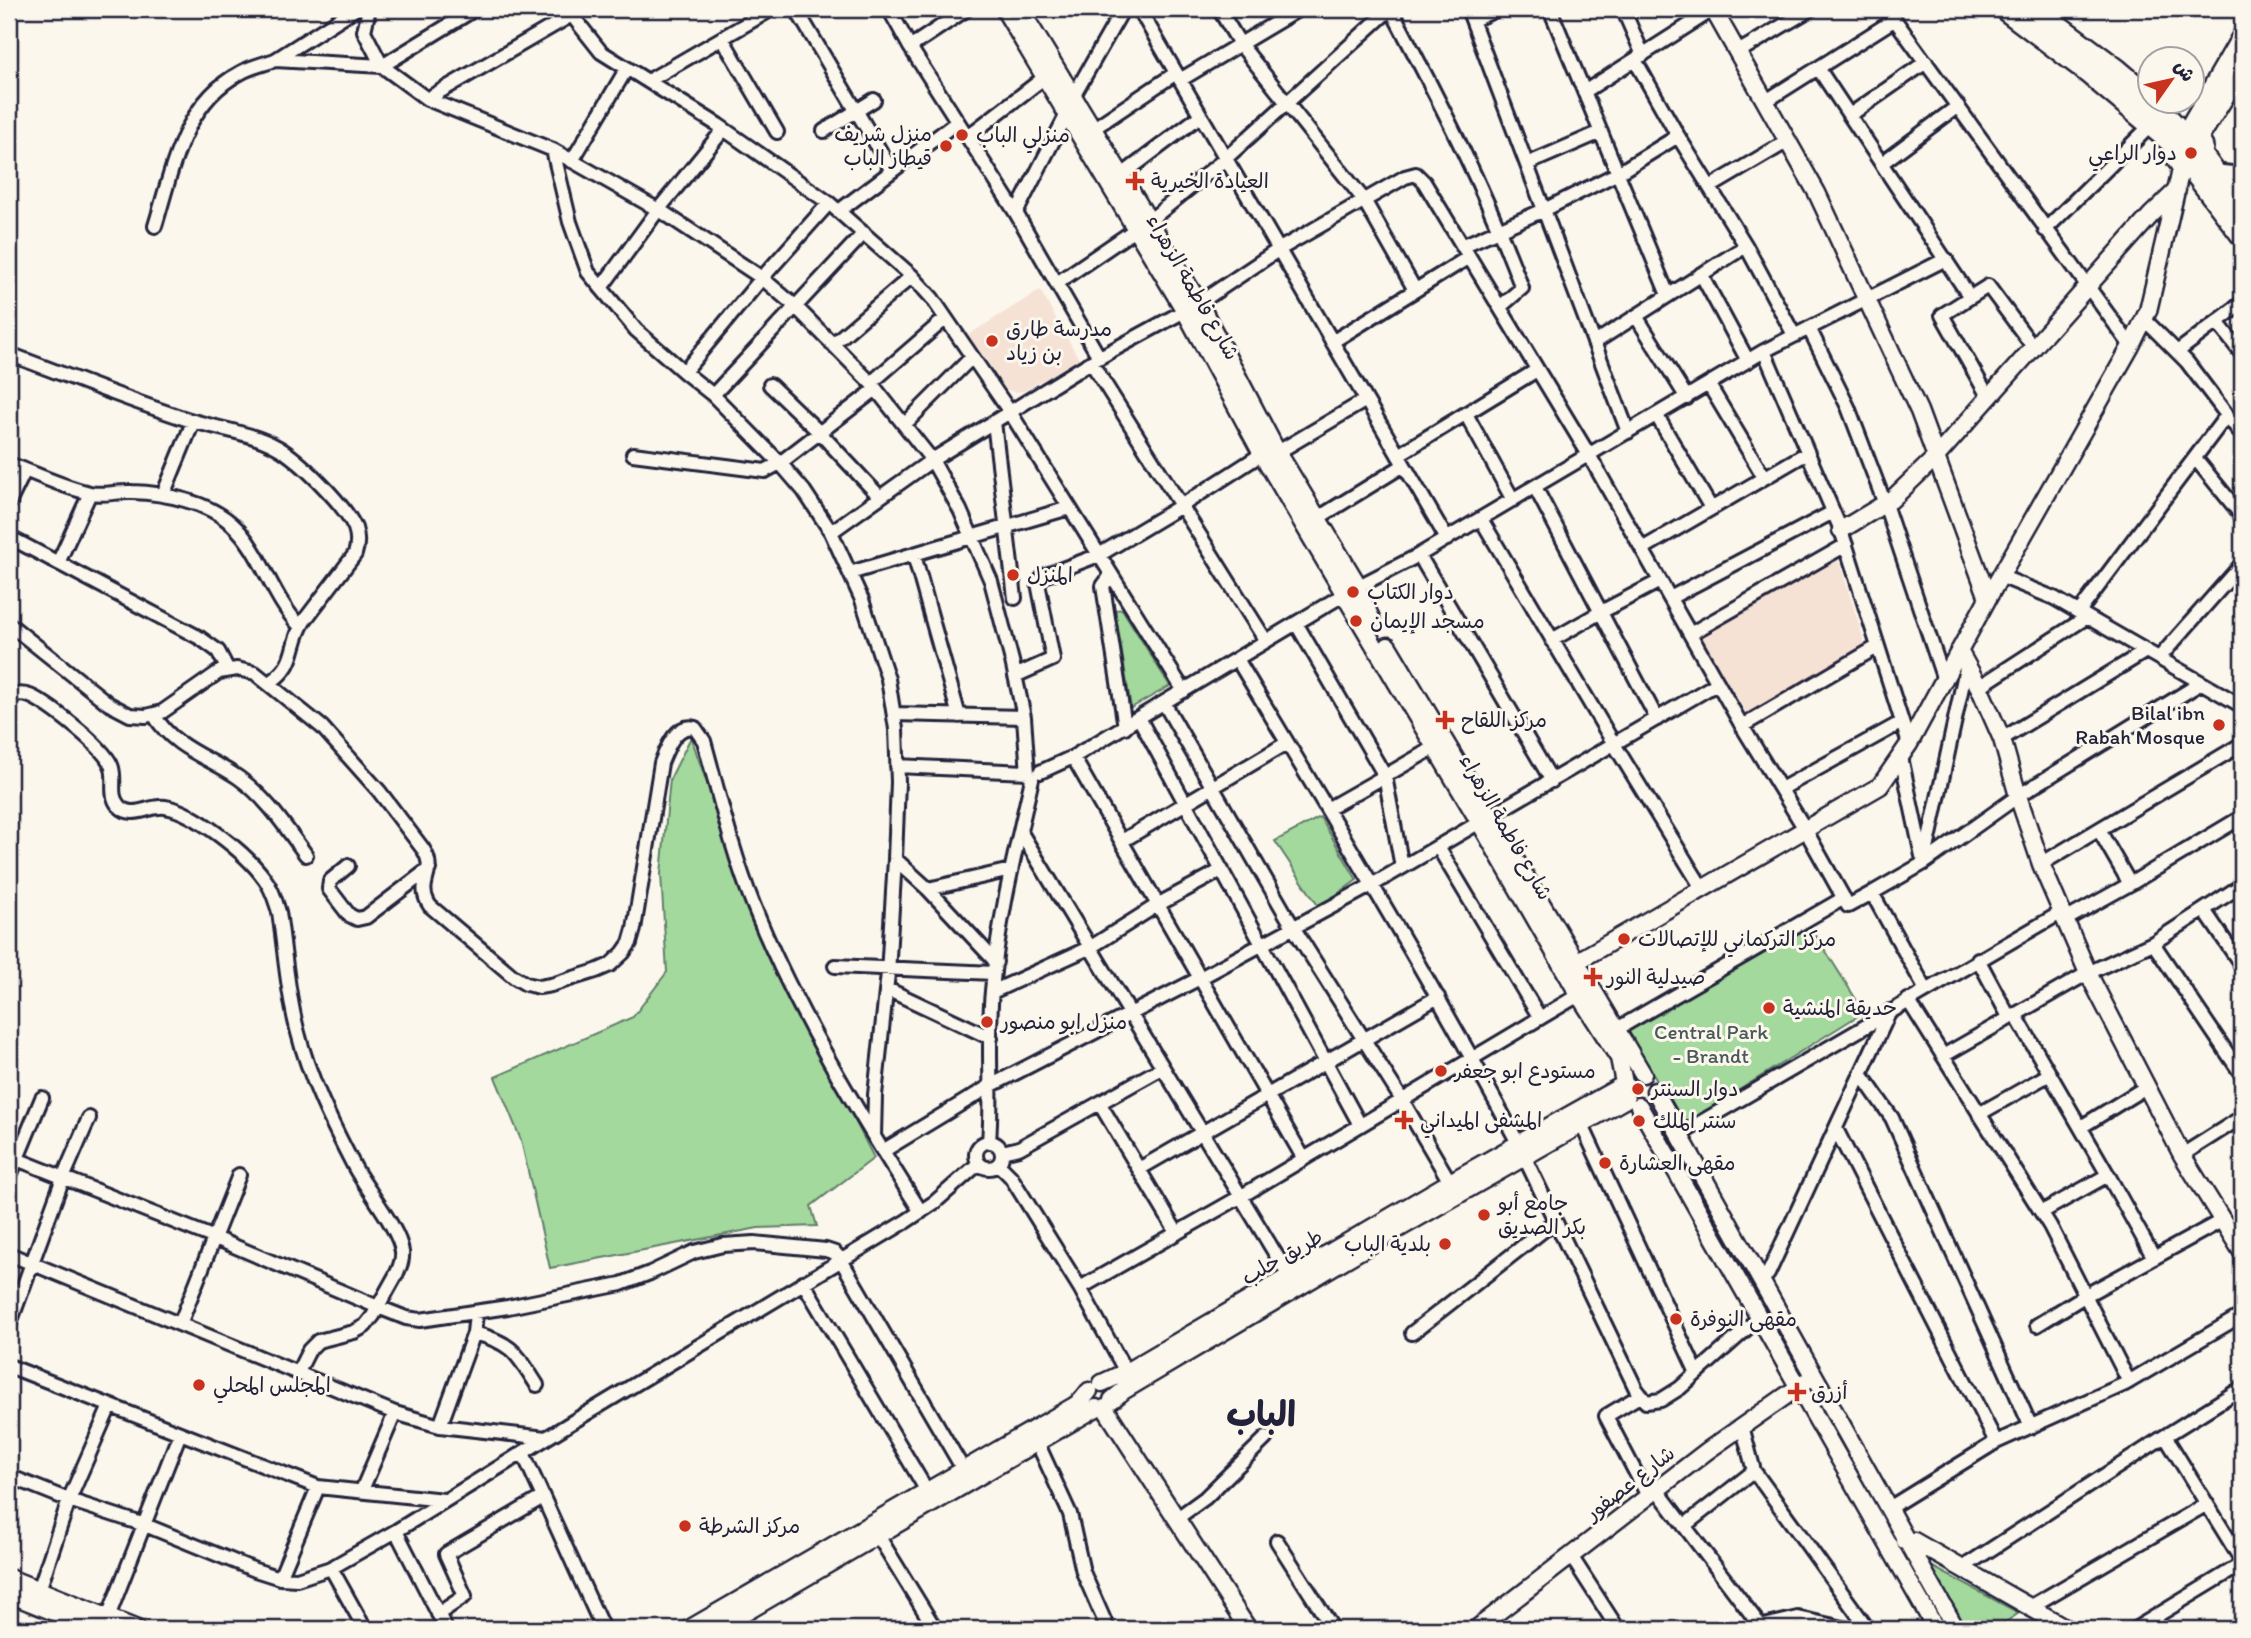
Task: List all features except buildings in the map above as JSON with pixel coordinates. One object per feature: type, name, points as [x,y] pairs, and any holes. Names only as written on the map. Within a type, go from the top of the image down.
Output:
[{"type":"highway","points":[[2005,9],[2078,64],[2151,125],[2192,154],[2242,235]]},
{"type":"highway","points":[[2035,9],[2136,87]]},
{"type":"highway","points":[[2163,116],[2192,154],[2242,210]]},
{"type":"main road","name":"شارع فاطمة الزهراء","points":[[1004,9],[1068,114],[1143,225],[1192,307],[1351,590],[1435,747],[1485,820]]},
{"type":"main road","name":"شارع فاطمة الزهراء","points":[[1020,9],[1122,176],[1143,225]]},
{"type":"main road","points":[[1714,9],[1817,193],[1919,411],[1988,598]]},
{"type":"main road","points":[[1571,965],[1880,786],[1905,751],[1944,680],[1963,657],[1988,598],[2144,320],[2177,190],[2242,37]]},
{"type":"main road","points":[[2192,154],[2242,67]]},
{"type":"main road","points":[[1843,537],[1885,504],[1936,457],[2177,190]]},
{"type":"main road","name":"شارع فاطمة الزهراء","points":[[1271,451],[1318,518],[1351,590],[1364,605],[1485,820],[1571,965],[1619,1058],[1628,1093],[1760,1317],[1936,1629]]},
{"type":"main road","points":[[1963,657],[2002,739],[2041,864],[2088,973],[2182,1155],[2242,1252]]},
{"type":"main road","name":"شارع فاطمة الزهراء","points":[[1585,991],[1617,1029],[1643,1074],[1653,1080],[1679,1135],[1956,1629]]},
{"type":"main road","points":[[1628,1093],[1630,1076],[1643,1074]]},
{"type":"main road","points":[[717,1629],[1104,1405],[1521,1150],[1628,1093],[1652,1100],[1656,1091]]},
{"type":"main road","points":[[1521,1150],[1581,1123],[1628,1093]]},
{"type":"main road","name":"طريق حلب","points":[[689,1629],[1074,1406],[1095,1387],[1126,1373],[1450,1182],[1521,1150]]},
{"type":"main road","name":"شارع عصفور","points":[[1476,1629],[1652,1493],[1814,1376]]},
{"type":"main road","points":[[1095,1387],[1089,1401],[1104,1405],[1248,1629]]},
{"type":"main road","points":[[1884,1537],[1914,1541],[2068,1629]]},
{"type":"main road","points":[[9,1578],[39,1590],[102,1623]]},
{"type":"main road","points":[[9,1594],[102,1623],[137,1629]]},
{"type":"street","points":[[155,226],[181,141],[205,100],[239,74],[275,60],[355,9]]},
{"type":"street","points":[[369,9],[364,31],[382,66],[427,99],[553,150],[658,210],[762,278],[795,306],[874,386],[932,460],[960,510],[991,581],[1016,676],[1032,774],[1011,870],[992,992],[989,1142]]},
{"type":"street","points":[[275,60],[382,66],[475,9]]},
{"type":"street","points":[[648,81],[772,9]]},
{"type":"street","points":[[796,9],[892,171]]},
{"type":"street","points":[[889,9],[910,47],[1016,214],[1057,283],[1095,360],[1181,506],[1266,641]]},
{"type":"street","points":[[910,47],[967,9]]},
{"type":"street","points":[[1016,214],[1068,114],[1074,95],[1123,9]]},
{"type":"street","points":[[1139,9],[1447,539]]},
{"type":"street","points":[[1219,9],[1240,44],[1364,200],[1415,290]]},
{"type":"street","points":[[1094,128],[1178,76],[1240,44],[1298,9]]},
{"type":"street","points":[[1057,283],[1143,225],[1226,159],[1391,9],[1500,228],[1522,288],[1500,307]]},
{"type":"street","points":[[1499,9],[1470,15],[1628,432]]},
{"type":"street","points":[[1550,9],[1668,296]]},
{"type":"street","points":[[1623,9],[1639,58],[1678,136],[1746,246],[1794,335]]},
{"type":"street","points":[[1584,92],[1714,9]]},
{"type":"street","points":[[1738,52],[1811,9]]},
{"type":"street","points":[[427,99],[573,11],[601,52],[724,129],[834,207],[912,275],[932,298],[1010,412],[1184,691]]},
{"type":"street","points":[[1766,101],[1818,68],[1891,14],[2131,346]]},
{"type":"street","points":[[722,38],[777,132]]},
{"type":"street","points":[[1850,115],[1926,62]]},
{"type":"street","points":[[572,161],[627,68]]},
{"type":"street","points":[[1818,68],[1970,297]]},
{"type":"street","points":[[967,137],[1045,77]]},
{"type":"street","points":[[824,131],[874,100]]},
{"type":"street","points":[[1882,163],[1958,106]]},
{"type":"street","points":[[1122,176],[1200,116]]},
{"type":"street","points":[[684,372],[762,278],[834,207],[892,171],[957,122]]},
{"type":"street","points":[[2045,230],[2151,125]]},
{"type":"street","points":[[601,288],[658,210],[724,129]]},
{"type":"street","points":[[1527,164],[1601,132]]},
{"type":"street","points":[[1332,342],[1415,290],[1500,228],[1544,210],[1618,173],[1678,136]]},
{"type":"street","points":[[1710,187],[1788,141]]},
{"type":"street","points":[[553,150],[570,222],[588,272],[636,330],[713,395],[804,491],[831,532],[850,573],[862,600],[888,679],[894,714],[897,766],[895,859],[889,970],[875,1095],[874,1136]]},
{"type":"street","points":[[2192,154],[2242,174]]},
{"type":"street","points":[[831,532],[932,460],[1010,412],[1095,360],[1192,307],[1278,250],[1405,177],[1416,174],[1424,182],[1589,456],[1848,906],[1924,863],[2018,796],[2201,683]]},
{"type":"street","points":[[713,395],[864,233]]},
{"type":"street","points":[[1594,343],[1746,246]]},
{"type":"street","points":[[897,766],[1032,774],[1073,757],[1351,590],[1447,539],[1763,351],[1946,259]]},
{"type":"street","points":[[833,344],[912,275]]},
{"type":"street","points":[[1701,275],[1748,361]]},
{"type":"street","points":[[1989,398],[1942,315],[1988,286],[2034,348]]},
{"type":"street","points":[[2177,352],[2242,303]]},
{"type":"street","points":[[1636,316],[1687,398]]},
{"type":"street","points":[[633,454],[765,471],[820,433],[946,319]]},
{"type":"street","points":[[2144,320],[2187,362],[2242,435]]},
{"type":"street","points":[[2217,322],[2242,354]]},
{"type":"street","points":[[1809,328],[1848,407],[1885,504],[1944,680]]},
{"type":"street","points":[[1763,351],[1843,537],[1902,722],[1924,863]]},
{"type":"street","points":[[9,354],[194,422],[249,436],[277,447],[306,469],[344,510],[354,525],[358,543],[352,559],[300,626],[289,665],[269,683]]},
{"type":"street","points":[[905,424],[972,357]]},
{"type":"street","points":[[1318,518],[1466,414],[1537,370]]},
{"type":"street","points":[[770,385],[880,497]]},
{"type":"street","points":[[1709,385],[1764,477]]},
{"type":"street","points":[[1016,676],[1053,659],[1038,583],[1044,576],[1099,555],[1271,451],[1366,400]]},
{"type":"street","points":[[1466,414],[1513,500]]},
{"type":"street","points":[[1657,415],[1711,508]]},
{"type":"street","points":[[1979,687],[2083,615],[2227,415]]},
{"type":"street","points":[[163,495],[194,422]]},
{"type":"street","points":[[994,422],[1015,598]]},
{"type":"street","points":[[1642,549],[1807,453]]},
{"type":"street","points":[[2195,458],[2242,516]]},
{"type":"street","points":[[9,464],[90,493],[163,495],[204,507],[234,525],[248,543],[283,606],[300,626]]},
{"type":"street","points":[[9,503],[25,470]]},
{"type":"street","points":[[1535,487],[1657,719]]},
{"type":"street","points":[[58,564],[90,493]]},
{"type":"street","points":[[850,573],[1069,508]]},
{"type":"street","points":[[1670,598],[1833,512]]},
{"type":"street","points":[[1481,519],[1702,888]]},
{"type":"street","points":[[9,537],[200,638],[218,651],[228,670]]},
{"type":"street","points":[[1690,634],[1843,537]]},
{"type":"street","points":[[914,555],[959,716]]},
{"type":"street","points":[[1419,555],[1552,780]]},
{"type":"street","points":[[2238,569],[2242,585]]},
{"type":"street","points":[[2159,658],[2238,569]]},
{"type":"street","points":[[1111,575],[1103,586],[1125,727]]},
{"type":"street","points":[[2000,576],[2054,598],[2242,706]]},
{"type":"street","points":[[1552,640],[1660,581]]},
{"type":"street","points":[[1296,623],[1385,776],[1402,867]]},
{"type":"street","points":[[9,624],[115,709],[138,716],[154,715],[169,709],[211,676],[228,670],[255,673],[322,727],[352,758],[426,854],[429,869],[423,889],[430,906],[520,981],[532,986],[545,986],[603,968],[623,953],[632,936],[661,763],[681,730],[687,727],[695,728],[704,741],[732,844],[764,931],[794,995],[874,1136],[921,1212]]},
{"type":"street","points":[[1742,726],[1877,647]]},
{"type":"street","points":[[2002,739],[2146,651]]},
{"type":"street","points":[[1924,863],[1963,657]]},
{"type":"street","points":[[1237,659],[1473,1058],[1521,1150],[1636,1389],[1646,1402],[1661,1400],[1680,1388],[1760,1317]]},
{"type":"street","points":[[883,1151],[992,1086],[1372,885],[1718,683]]},
{"type":"street","points":[[9,695],[22,694],[35,699],[67,721],[102,752],[114,772],[116,802],[124,810],[136,813],[163,807],[179,812],[222,837],[254,866],[274,895],[279,912],[296,1029],[309,1067],[338,1136],[397,1235],[402,1250],[401,1266],[370,1321],[360,1329],[322,1339],[314,1344],[298,1372]]},
{"type":"street","points":[[1164,703],[1293,927],[1402,1100],[1450,1182]]},
{"type":"street","points":[[894,714],[1024,717]]},
{"type":"street","points":[[154,715],[175,741],[251,788],[281,820],[306,855]]},
{"type":"street","points":[[1139,718],[1360,1125]]},
{"type":"street","points":[[1781,789],[1902,722]]},
{"type":"street","points":[[1122,841],[1287,743]]},
{"type":"street","points":[[2041,864],[2242,744]]},
{"type":"street","points":[[1326,808],[1435,747]]},
{"type":"street","points":[[1073,757],[1304,1158]]},
{"type":"street","points":[[1679,1135],[1978,959],[2130,884],[2242,817]]},
{"type":"street","points":[[2099,830],[2130,884]]},
{"type":"street","points":[[1020,831],[1290,1278]]},
{"type":"street","points":[[1437,847],[1540,1018]]},
{"type":"street","points":[[895,859],[928,889],[995,968]]},
{"type":"street","points":[[348,866],[330,881],[329,889],[349,915],[357,919],[366,917],[429,869]]},
{"type":"street","points":[[928,889],[1011,870]]},
{"type":"street","points":[[992,992],[1091,947],[1159,904],[1222,870]]},
{"type":"street","points":[[1943,1056],[2088,973],[2153,943],[2242,886]]},
{"type":"street","points":[[1871,893],[1926,989]]},
{"type":"street","points":[[1617,1029],[1844,898]]},
{"type":"street","points":[[2204,910],[2242,966]]},
{"type":"street","points":[[2153,943],[2242,1075]]},
{"type":"street","points":[[1978,959],[2050,1074],[2154,1258]]},
{"type":"street","points":[[835,967],[889,970],[995,968]]},
{"type":"street","points":[[887,989],[991,1038]]},
{"type":"street","points":[[1080,1288],[1240,1197],[1585,991]]},
{"type":"street","points":[[1139,1169],[1438,997]]},
{"type":"street","points":[[1908,1000],[2042,1212],[2129,1381]]},
{"type":"street","points":[[1760,1281],[1769,1274],[1890,1011]]},
{"type":"street","points":[[978,1164],[990,1169],[1000,1158],[1162,1068]]},
{"type":"street","points":[[1861,1074],[1892,1118],[2031,1427]]},
{"type":"street","points":[[1979,1114],[2050,1074]]},
{"type":"street","points":[[2081,1128],[2146,1087]]},
{"type":"street","points":[[9,1178],[13,1157],[42,1098]]},
{"type":"street","points":[[1100,1104],[1177,1233]]},
{"type":"street","points":[[2182,1155],[2242,1117]]},
{"type":"street","points":[[9,1325],[63,1178],[89,1118]]},
{"type":"street","points":[[1581,1123],[1697,1373]]},
{"type":"street","points":[[1836,1129],[1996,1442]]},
{"type":"street","points":[[978,1164],[976,1152],[981,1144],[989,1142],[997,1145],[1000,1158],[1010,1177],[1080,1288],[1126,1373]]},
{"type":"street","points":[[13,1157],[405,1318],[420,1320],[476,1313],[621,1284],[694,1252],[723,1245],[754,1243],[826,1250],[841,1260],[963,1469]]},
{"type":"street","points":[[9,1477],[145,1525],[255,1570],[280,1578],[297,1579],[331,1568],[396,1531],[921,1212],[978,1164]]},
{"type":"street","points":[[180,1324],[239,1175]]},
{"type":"street","points":[[2042,1212],[2108,1175]]},
{"type":"street","points":[[2037,1325],[2085,1295],[2223,1220]]},
{"type":"street","points":[[1412,1333],[1554,1222]]},
{"type":"street","points":[[9,1254],[395,1413],[440,1426],[546,1438]]},
{"type":"street","points":[[803,1282],[927,1491]]},
{"type":"street","points":[[440,1426],[474,1333],[476,1313]]},
{"type":"street","points":[[1889,1508],[1996,1442],[2129,1381],[2242,1315]]},
{"type":"street","points":[[474,1333],[495,1339],[510,1348],[537,1385]]},
{"type":"street","points":[[9,1366],[318,1487],[444,1500]]},
{"type":"street","points":[[1962,1568],[2242,1388]]},
{"type":"street","points":[[1641,1395],[1606,1416],[1652,1493],[1684,1526],[1761,1629],[1798,1618],[1849,1629]]},
{"type":"street","points":[[39,1590],[69,1500],[110,1406]]},
{"type":"street","points":[[362,1490],[395,1413]]},
{"type":"street","points":[[1742,1426],[1754,1471],[1868,1629]]},
{"type":"street","points":[[102,1623],[145,1525],[180,1433]]},
{"type":"street","points":[[2135,1629],[2242,1563],[2165,1436]]},
{"type":"street","points":[[1177,1519],[1205,1498],[1266,1438]]},
{"type":"street","points":[[1037,1442],[1070,1514],[1083,1572],[1108,1629]]},
{"type":"street","points":[[523,1453],[603,1629]]},
{"type":"street","points":[[1684,1526],[1754,1471]]},
{"type":"street","points":[[280,1578],[318,1487]]},
{"type":"street","points":[[438,1614],[465,1596],[446,1554],[543,1497]]},
{"type":"street","points":[[2031,1607],[2207,1504]]},
{"type":"street","points":[[396,1531],[446,1629]]},
{"type":"street","points":[[877,1535],[933,1628]]},
{"type":"street","points":[[1277,1541],[1330,1628]]},
{"type":"street","points":[[1571,1556],[1618,1629]]},
{"type":"street","points":[[331,1568],[365,1629]]},
{"type":"shaded area","points":[[1040,290],[1079,359],[1024,391],[1007,390],[968,335]]},
{"type":"shaded area","points":[[1838,558],[1866,647],[1748,716],[1701,636]]},
{"type":"green space","points":[[1122,609],[1170,686],[1131,708],[1115,610]]},
{"type":"green space","points":[[691,737],[755,923],[874,1158],[811,1206],[817,1226],[758,1228],[550,1268],[521,1140],[495,1077],[633,1017],[667,972],[661,874],[670,779]]},
{"type":"green space","points":[[1320,817],[1357,880],[1319,907],[1275,841]]},
{"type":"green space","name":"Central Park - Brandt","points":[[1808,923],[1864,1012],[1683,1125],[1628,1032]]},
{"type":"green space","points":[[1920,1560],[2019,1613],[1995,1629],[1963,1629]]},
{"type":"place","name":"منزلي الباب","points":[[962,135]]},
{"type":"place","name":"منزل شريف قيطاز الباب","points":[[946,146]]},
{"type":"place","name":"دوار الراعي","points":[[2191,153]]},
{"type":"place","name":"العيادة الخيرية","points":[[1135,181]]},
{"type":"place","name":"مدرسة طارق بن زياد","points":[[992,341]]},
{"type":"place","name":"المنزل","points":[[1013,575]]},
{"type":"place","name":"دوار الكتاب","points":[[1353,592]]},
{"type":"place","name":"مسجد الإيمان","points":[[1356,621]]},
{"type":"place","name":"مركز اللقاح","points":[[1445,720]]},
{"type":"place","name":"Bilal ibn Rabah Mosque","points":[[2219,725]]},
{"type":"place","name":"مركز التركماني للإتصالات","points":[[1624,939]]},
{"type":"place","name":"صيدلية النور","points":[[1593,977]]},
{"type":"place","name":"حديقة المنشية","points":[[1769,1008]]},
{"type":"place","name":"منزل ابو منصور","points":[[987,1022]]},
{"type":"place","name":"مستودع ابو جعفر","points":[[1441,1071]]},
{"type":"place","name":"دوار السنتر","points":[[1638,1089]]},
{"type":"place","name":"المشفى الميداني","points":[[1404,1120]]},
{"type":"place","name":"سنتر الملك","points":[[1639,1121]]},
{"type":"place","name":"مقهى العشارة","points":[[1605,1163]]},
{"type":"place","name":"جامع أبو بكر الصديق","points":[[1484,1215]]},
{"type":"place","name":"بلدية الباب","points":[[1445,1244]]},
{"type":"place","name":"مقهى النوفرة","points":[[1676,1319]]},
{"type":"place","name":"المجلس المحلي","points":[[199,1385]]},
{"type":"place","name":"أزرق","points":[[1797,1392]]},
{"type":"place","name":"مركز الشرطة","points":[[685,1526]]},
{"type":"district","name":"الباب","points":[[1261,1414]]}]
